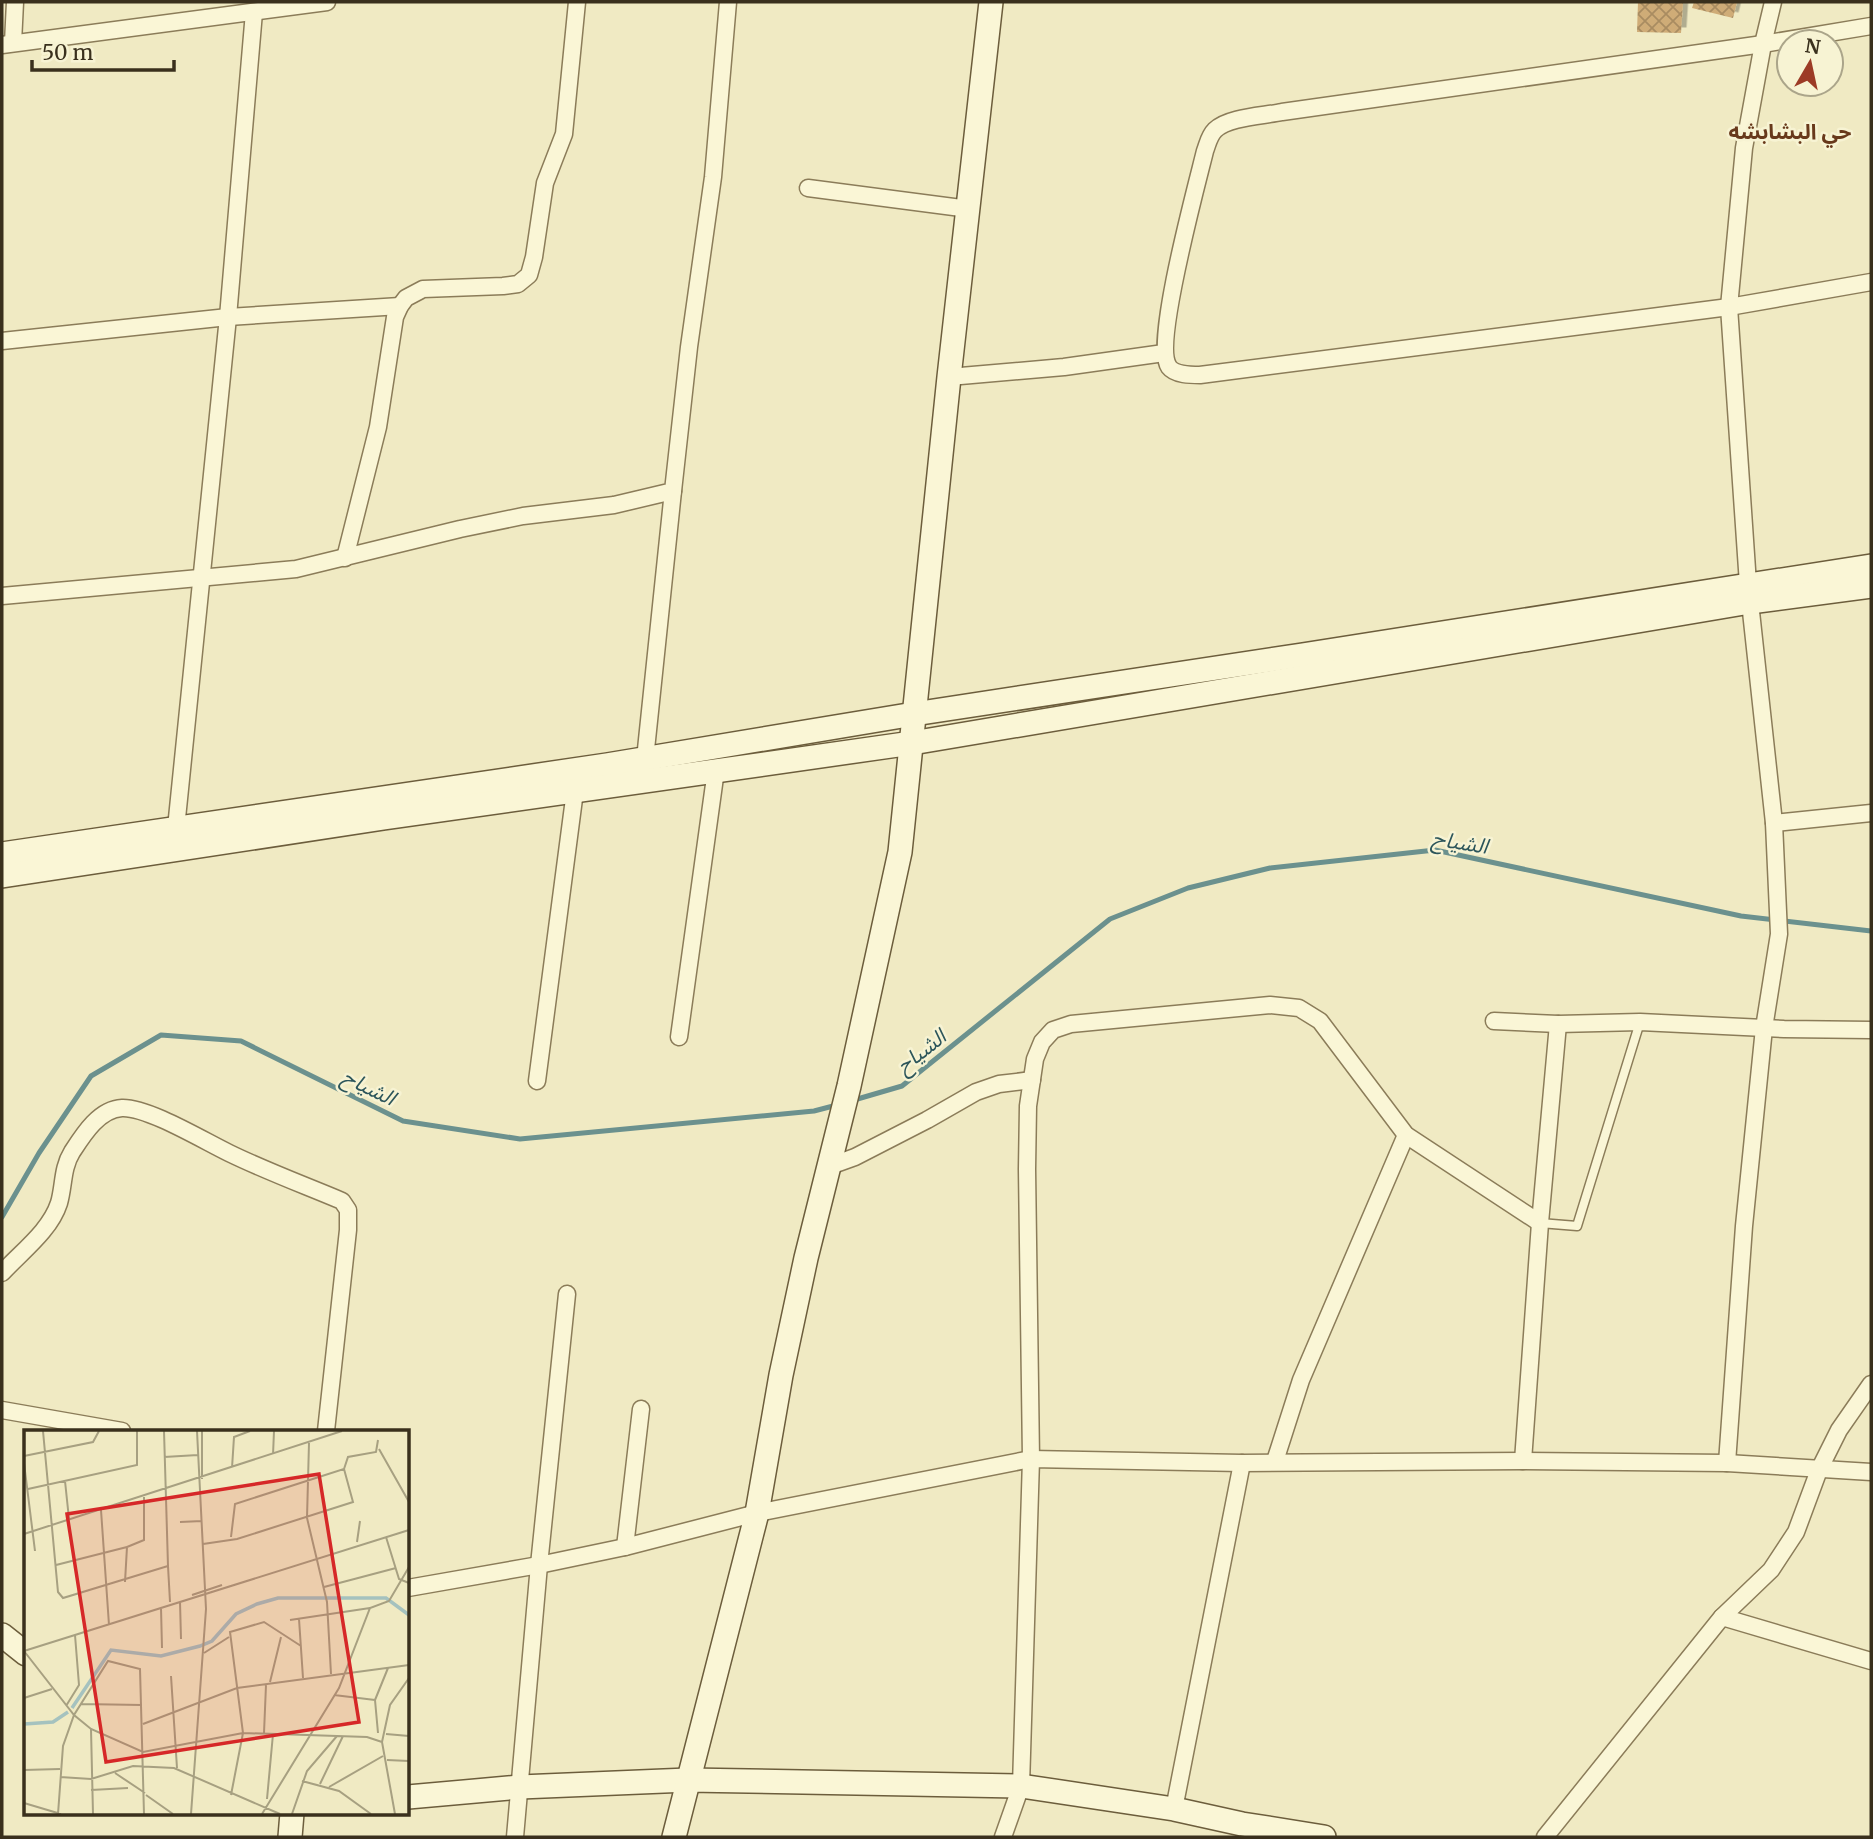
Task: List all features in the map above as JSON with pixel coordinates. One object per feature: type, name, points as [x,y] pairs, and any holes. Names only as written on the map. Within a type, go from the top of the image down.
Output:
[{"type":"main road","points":[[674,1837],[757,1513],[786,1349],[849,1086],[900,852],[991,2]]},
{"type":"main road","points":[[2,853],[175,839],[575,791],[912,743],[1749,593],[1871,565]]},
{"type":"main road","points":[[2,876],[175,839],[914,714],[1275,659],[1749,593],[1871,586]]},
{"type":"main road","points":[[2,1636],[24,1652]]},
{"type":"main road","points":[[410,1797],[520,1787],[688,1780],[1021,1786],[1174,1810],[1240,1830],[1324,1837]]},
{"type":"main road","points":[[275,1837],[278,1814]]},
{"type":"main road","points":[[290,1837],[292,1814]]},
{"type":"street","points":[[15,2],[7,44],[327,2]]},
{"type":"street","points":[[345,558],[378,428],[395,317],[400,306],[406,298],[423,289],[518,284],[529,275],[548,171],[565,134],[577,2]]},
{"type":"street","points":[[645,760],[689,347],[713,177],[728,2]]},
{"type":"street","points":[[1727,1463],[1744,1226],[1764,1028],[1779,934],[1774,823],[1749,593],[1729,307],[1744,148],[1773,2]]},
{"type":"street","points":[[175,839],[228,317],[254,12]]},
{"type":"street","points":[[1871,26],[1226,122],[1216,128],[1205,150],[1171,295],[1164,354],[1169,368],[1174,371],[1200,375],[1729,307],[1871,282]]},
{"type":"street","points":[[807,188],[969,209]]},
{"type":"street","points":[[2,341],[228,317],[400,306]]},
{"type":"street","points":[[949,377],[1064,367],[1164,354]]},
{"type":"street","points":[[2,596],[296,569],[460,529],[523,516],[614,505],[673,491]]},
{"type":"street","points":[[679,1037],[716,770]]},
{"type":"street","points":[[537,1080],[575,791]]},
{"type":"street","points":[[1774,823],[1871,813]]},
{"type":"street","points":[[1003,1837],[1021,1786],[1031,1459],[1028,1106],[1035,1059],[1042,1042],[1053,1030],[1071,1024],[1270,1005],[1299,1008],[1320,1021],[1406,1135],[1541,1223]]},
{"type":"street","points":[[1494,1021],[1871,1030]]},
{"type":"street","points":[[1523,1461],[1558,1024]]},
{"type":"street","points":[[830,1167],[928,1120],[976,1092],[999,1084],[1032,1080]]},
{"type":"street","points":[[2,1273],[46,1227],[55,1213],[66,1164],[88,1130],[103,1115],[120,1108],[150,1114],[230,1154],[342,1201],[348,1210],[348,1230],[326,1430]]},
{"type":"street","points":[[1275,1461],[1301,1380],[1406,1135]]},
{"type":"street","points":[[516,1837],[538,1565],[567,1294]]},
{"type":"street","points":[[1545,1837],[1722,1617],[1771,1570],[1796,1532],[1819,1470],[1839,1430],[1871,1384]]},
{"type":"street","points":[[625,1547],[641,1409]]},
{"type":"street","points":[[2,1410],[116,1430]]},
{"type":"street","points":[[410,1588],[625,1547],[757,1513],[1031,1459],[1242,1463],[1727,1463],[1871,1472]]},
{"type":"street","points":[[1174,1810],[1242,1463]]},
{"type":"street","points":[[1722,1617],[1871,1661]]},
{"type":"lane","points":[[1541,1223],[1577,1226],[1640,1023]]},
{"type":"building","points":[[1638,2],[1683,2],[1681,33],[1637,32]]},
{"type":"building","points":[[1694,2],[1737,2],[1733,18],[1692,8]]},
{"type":"waterway","name":"الشياح","points":[[854,1100],[902,1086],[1110,919],[1188,888],[1270,868],[1435,850],[1741,916],[1871,931]]},
{"type":"waterway","name":"الشياح","points":[[2,1217],[39,1153],[91,1076],[161,1035],[241,1041],[403,1121],[520,1139],[814,1111],[837,1105]]},
{"type":"district","name":"حي البشابشه","points":[[1790,131]]}]
